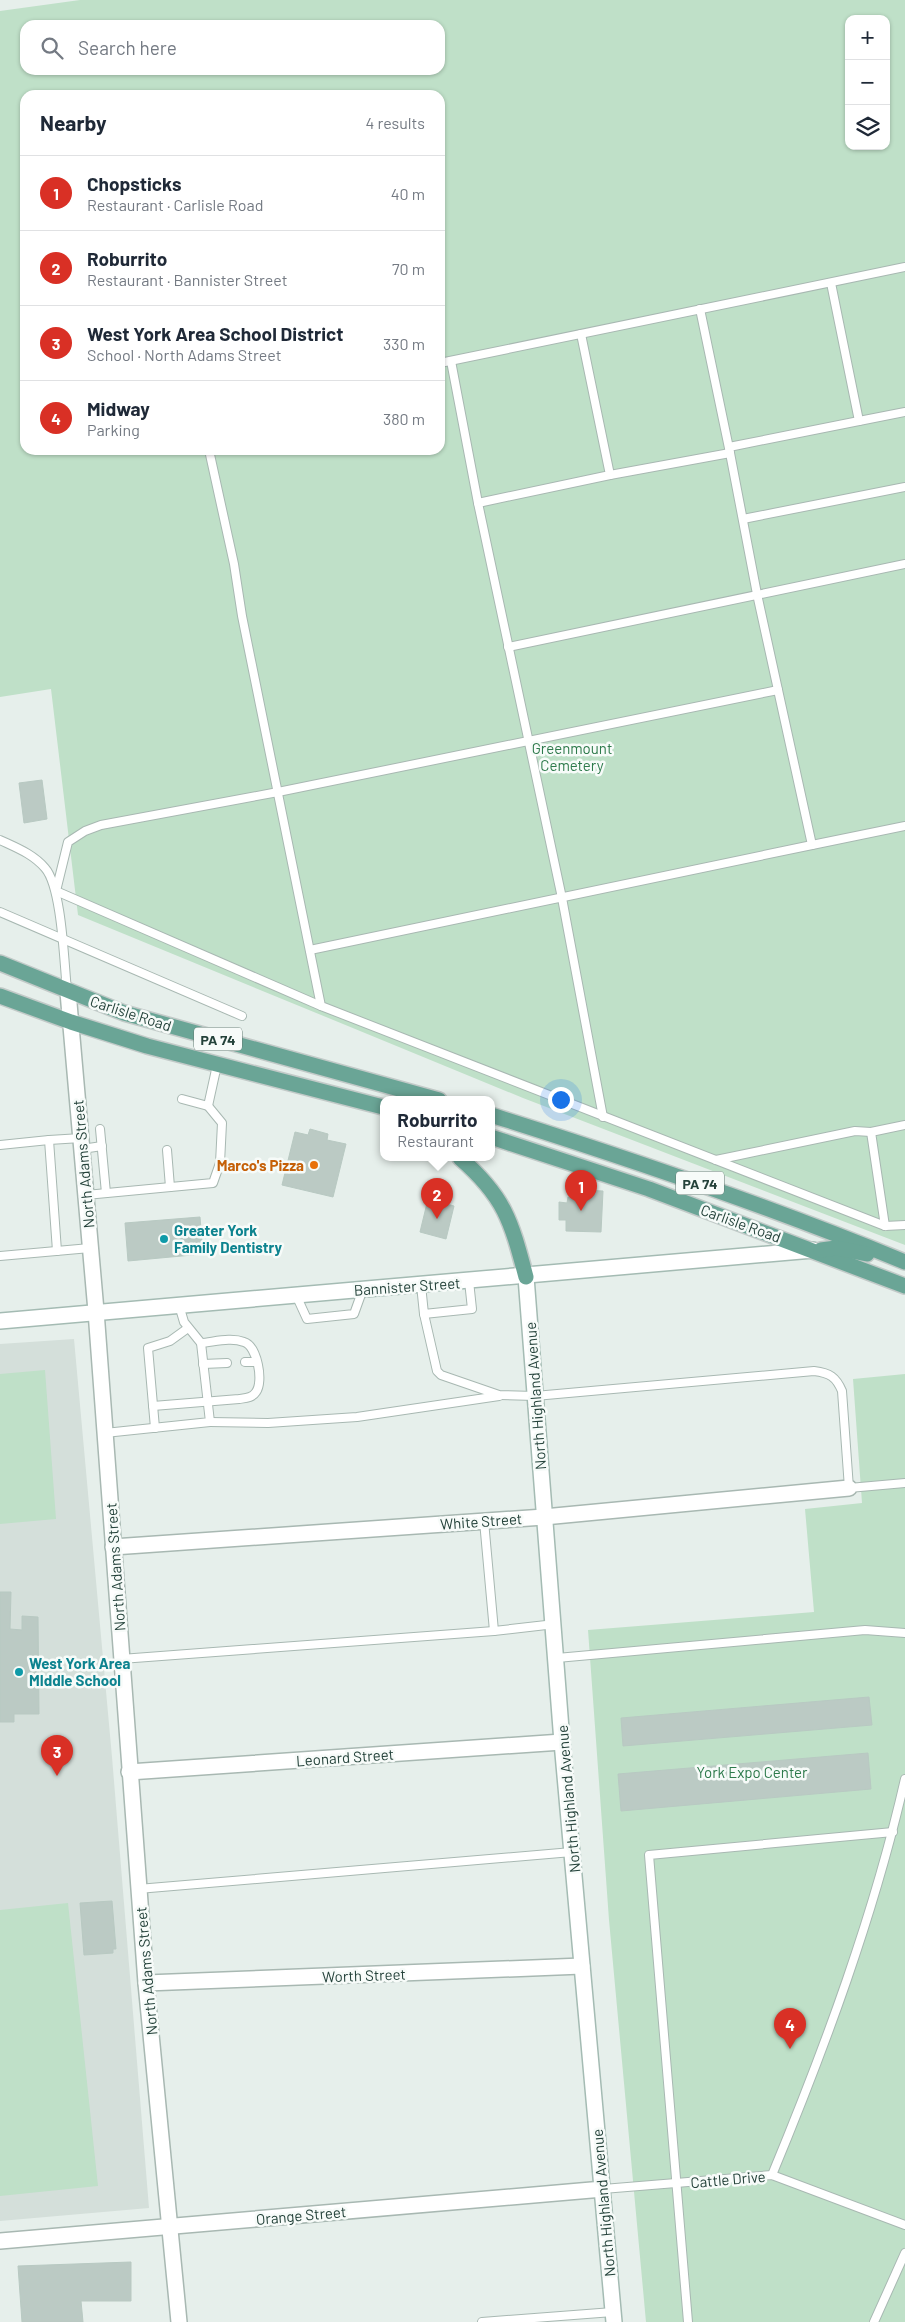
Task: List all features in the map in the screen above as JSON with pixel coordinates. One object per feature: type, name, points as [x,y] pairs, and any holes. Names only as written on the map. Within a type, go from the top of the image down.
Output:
[{"type":"main road","name":"Carlisle Road","points":[[0,963],[124,1014],[424,1096]]},
{"type":"main road","name":"Carlisle Road","points":[[0,996],[71,1022],[147,1046],[380,1106]]},
{"type":"main road","points":[[362,1102],[380,1111]]},
{"type":"main road","name":"Carlisle Road","points":[[495,1116],[637,1161],[754,1202],[905,1262]]},
{"type":"main road","name":"Carlisle Road","points":[[495,1138],[649,1189],[905,1286]]},
{"type":"main road","points":[[463,1161],[487,1182],[501,1201],[513,1230],[526,1276]]},
{"type":"main road","points":[[814,1250],[836,1248],[856,1251],[905,1267]]},
{"type":"street","name":"North Adams Street","points":[[68,992],[96,1312],[138,1889],[179,2322]]},
{"type":"street","name":"Bannister Street","points":[[0,1321],[814,1250]]},
{"type":"street","name":"North Highland Avenue","points":[[526,1276],[544,1517],[555,1624],[562,1742],[613,2317]]},
{"type":"street","name":"White Street","points":[[113,1547],[544,1517],[848,1488]]},
{"type":"street","name":"Leonard Street","points":[[129,1772],[562,1742]]},
{"type":"street","name":"Worth Street","points":[[146,1983],[582,1966]]},
{"type":"street","name":"Orange Street","points":[[0,2241],[603,2189]]},
{"type":"lane","points":[[445,362],[905,267]]},
{"type":"lane","points":[[831,283],[859,421]]},
{"type":"lane","points":[[700,309],[778,690],[812,845]]},
{"type":"lane","points":[[581,334],[610,475]]},
{"type":"lane","points":[[451,361],[478,503],[562,898],[603,1117]]},
{"type":"lane","points":[[478,503],[905,412]]},
{"type":"lane","points":[[210,455],[234,564],[321,1006]]},
{"type":"lane","points":[[743,520],[905,487]]},
{"type":"lane","points":[[508,647],[905,564]]},
{"type":"lane","points":[[56,891],[68,842],[85,831],[101,825],[278,792],[778,690]]},
{"type":"lane","points":[[310,950],[905,826]]},
{"type":"lane","points":[[0,840],[31,854],[47,870],[56,891],[68,992]]},
{"type":"lane","points":[[56,891],[321,1006],[603,1117],[885,1226],[905,1225]]},
{"type":"lane","points":[[0,912],[242,1016]]},
{"type":"lane","points":[[208,1106],[217,1065]]},
{"type":"lane","points":[[86,1194],[213,1183],[217,1176],[222,1123],[208,1106],[182,1099]]},
{"type":"lane","points":[[715,1160],[855,1131],[871,1132],[905,1125]]},
{"type":"lane","points":[[100,1129],[106,1192]]},
{"type":"lane","points":[[871,1132],[885,1226]]},
{"type":"lane","points":[[49,1140],[56,1251]]},
{"type":"lane","points":[[0,1144],[49,1140],[102,1146]]},
{"type":"lane","points":[[166,1150],[170,1187]]},
{"type":"lane","points":[[0,1256],[90,1248]]},
{"type":"lane","points":[[424,1314],[472,1309],[469,1281]]},
{"type":"lane","points":[[421,1284],[424,1314],[437,1371],[441,1375],[503,1396]]},
{"type":"lane","points":[[296,1294],[307,1319],[354,1314],[363,1289]]},
{"type":"lane","points":[[179,1304],[184,1322],[201,1343],[210,1422]]},
{"type":"lane","points":[[155,1428],[148,1348],[170,1341],[188,1328]]},
{"type":"lane","points":[[153,1406],[250,1398],[257,1391],[260,1380],[256,1362],[252,1348],[245,1342],[229,1340],[201,1343]]},
{"type":"lane","points":[[245,1362],[256,1362]]},
{"type":"lane","points":[[203,1364],[227,1363]]},
{"type":"lane","points":[[105,1433],[210,1422],[268,1423],[357,1417],[503,1396],[535,1396],[814,1371],[826,1372],[838,1380],[842,1391],[848,1488],[905,1483]]},
{"type":"lane","points":[[484,1521],[494,1631]]},
{"type":"lane","points":[[121,1659],[494,1631],[555,1624]]},
{"type":"lane","points":[[557,1658],[866,1630],[905,1633]]},
{"type":"lane","points":[[772,2175],[859,1945],[893,1832],[905,1780]]},
{"type":"lane","points":[[688,2322],[678,2183],[649,1855],[893,1832]]},
{"type":"lane","points":[[138,1889],[572,1852]]},
{"type":"lane","name":"Cattle Drive","points":[[603,2189],[772,2175],[905,2224]]},
{"type":"lane","points":[[874,2322],[905,2253]]},
{"type":"lane","points":[[482,2322],[613,2317]]},
{"type":"shaded area","points":[[74,1339],[112,1757],[149,2208],[0,2221],[0,1344]]},
{"type":"green space","name":"Greenmount Cemetery","points":[[80,0],[905,0],[905,1245],[523,1098],[78,915],[51,689],[0,697],[0,11]]},
{"type":"green space","points":[[45,1370],[56,1519],[0,1524],[0,1374]]},
{"type":"green space","name":"York Expo Center","points":[[905,1374],[905,2322],[646,2322],[609,1920],[588,1630],[814,1612],[805,1509],[862,1503],[853,1379]]},
{"type":"green space","points":[[68,1903],[98,2186],[0,2196],[0,1910]]},
{"type":"building","points":[[42,780],[47,819],[24,823],[19,783]]},
{"type":"building","name":"Marco's Pizza","points":[[310,1129],[328,1134],[327,1140],[346,1144],[333,1197],[282,1185],[295,1132],[308,1135]]},
{"type":"building","points":[[581,1190],[603,1191],[601,1232],[566,1231],[566,1220],[559,1220],[559,1202],[567,1203],[568,1197],[580,1198]]},
{"type":"building","points":[[428,1199],[454,1206],[446,1239],[420,1232]]},
{"type":"building","name":"Greater York Family Dentistry","points":[[200,1217],[203,1254],[128,1261],[125,1223]]},
{"type":"building","name":"West York Area MIddle School","points":[[0,1592],[11,1592],[10,1629],[22,1630],[22,1616],[38,1617],[39,1714],[14,1714],[14,1722],[0,1722]]},
{"type":"building","points":[[869,1697],[872,1725],[623,1746],[621,1718]]},
{"type":"building","points":[[868,1753],[871,1789],[621,1811],[618,1774]]},
{"type":"building","points":[[112,1901],[116,1949],[113,1949],[113,1953],[84,1955],[80,1903]]},
{"type":"building","points":[[131,2262],[131,2301],[81,2301],[83,2322],[22,2322],[18,2266]]},
{"type":"place","name":"Marco's Pizza","points":[[314,1165]]},
{"type":"place","name":"Chopsticks","points":[[581,1211]]},
{"type":"place","name":"Roburrito","points":[[437,1219]]},
{"type":"place","name":"Greater York Family Dentistry","points":[[164,1239]]},
{"type":"place","name":"West York Area MIddle School","points":[[19,1672]]},
{"type":"place","name":"West York Area School District","points":[[57,1776]]},
{"type":"place","name":"Midway","points":[[790,2049]]}]
